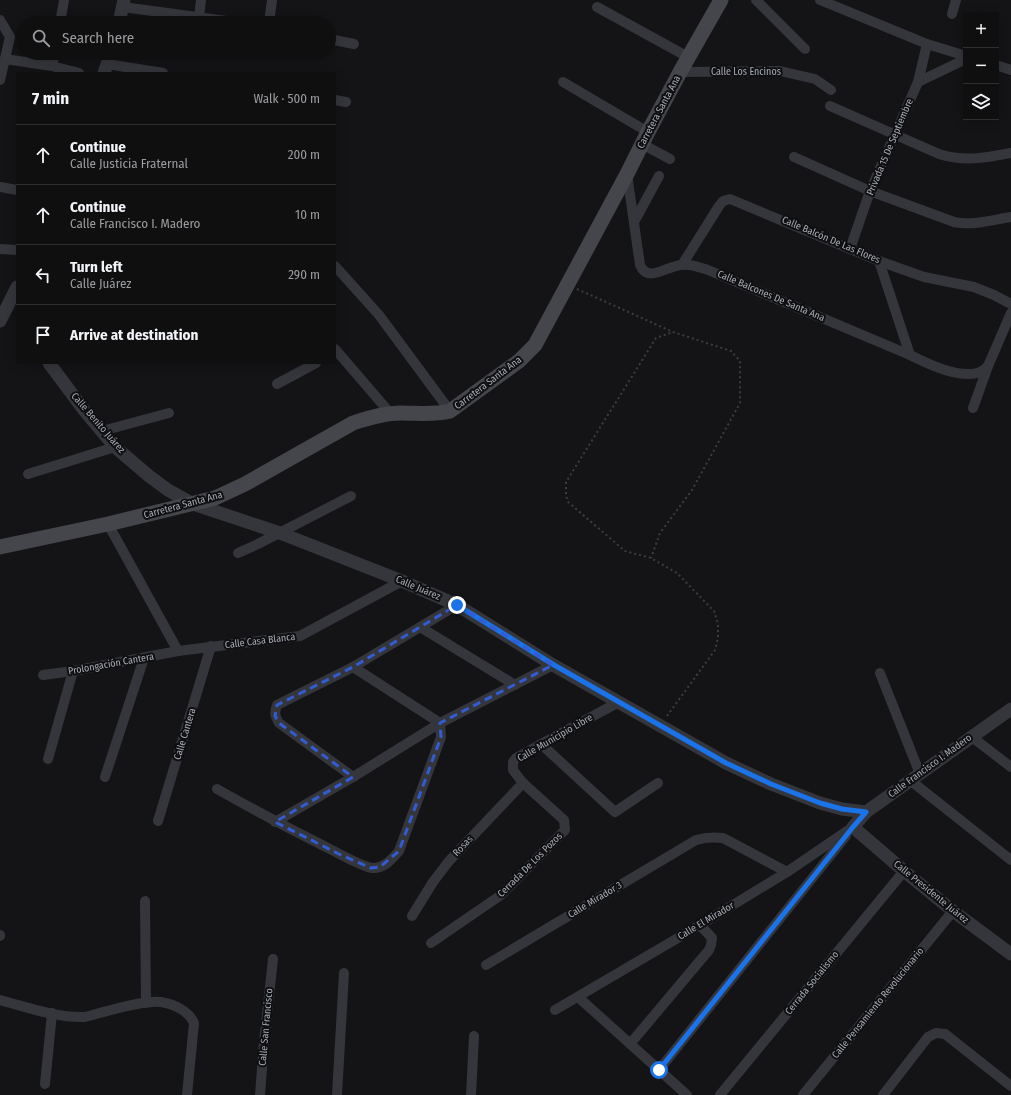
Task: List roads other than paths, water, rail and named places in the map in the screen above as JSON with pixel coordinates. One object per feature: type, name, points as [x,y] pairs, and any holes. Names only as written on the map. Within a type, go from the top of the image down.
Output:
[{"type":"main road","name":"Carretera Santa Ana","points":[[0,547],[108,524],[215,498],[245,484],[353,423],[390,413],[440,414],[450,411],[528,353],[535,345],[628,174],[645,138],[688,57],[721,0]]},
{"type":"street","points":[[61,16],[64,0]]},
{"type":"street","points":[[199,16],[201,0]]},
{"type":"street","points":[[270,16],[272,0]]},
{"type":"street","points":[[756,0],[805,49]]},
{"type":"street","points":[[820,0],[927,44],[963,55]]},
{"type":"street","points":[[952,14],[956,0]]},
{"type":"street","points":[[120,16],[123,4],[193,16]]},
{"type":"street","points":[[597,7],[688,57]]},
{"type":"street","points":[[0,20],[10,37],[0,80]]},
{"type":"street","points":[[336,40],[354,44]]},
{"type":"street","name":"Privada 15 De Septiembre","points":[[850,249],[870,191],[918,82],[927,44]]},
{"type":"street","points":[[5,59],[52,66],[68,72]]},
{"type":"street","points":[[52,66],[53,60]]},
{"type":"street","points":[[918,82],[963,60]]},
{"type":"street","points":[[107,63],[157,72]]},
{"type":"street","points":[[999,66],[1011,70]]},
{"type":"street","name":"Calle Los Encinos","points":[[680,72],[780,71],[815,79],[831,90]]},
{"type":"street","points":[[563,82],[645,138],[670,159]]},
{"type":"street","points":[[336,100],[346,102]]},
{"type":"street","points":[[830,106],[939,154],[952,158],[966,160],[1011,154]]},
{"type":"street","points":[[794,157],[870,191],[958,223],[972,223],[1011,217]]},
{"type":"street","points":[[628,174],[640,265],[644,271],[649,274],[654,274],[682,264]]},
{"type":"street","points":[[634,222],[659,176]]},
{"type":"street","points":[[0,187],[16,190]]},
{"type":"street","name":"Calle Balcón De Las Flores","points":[[682,264],[719,206],[726,199],[734,199],[879,261],[924,277],[974,288],[994,295],[1011,304]]},
{"type":"street","points":[[0,249],[16,250]]},
{"type":"street","points":[[879,261],[910,356]]},
{"type":"street","name":"Calle Balcones De Santa Ana","points":[[682,264],[708,270],[937,368],[969,374],[978,373],[988,366]]},
{"type":"street","points":[[336,267],[379,315],[450,411]]},
{"type":"street","points":[[1,316],[16,289]]},
{"type":"street","points":[[973,408],[988,366],[1011,313]]},
{"type":"street","points":[[336,351],[390,413]]},
{"type":"street","name":"Calle Benito Juárez","points":[[50,364],[115,447],[168,490],[193,504]]},
{"type":"street","points":[[277,384],[314,364]]},
{"type":"street","points":[[102,431],[168,412]]},
{"type":"street","points":[[28,474],[115,447]]},
{"type":"street","points":[[238,553],[351,496]]},
{"type":"street","name":"Calle Juárez","points":[[193,504],[280,533],[402,581],[457,605],[554,665],[726,763],[771,784],[820,803],[842,809],[866,812]]},
{"type":"street","points":[[108,524],[178,651]]},
{"type":"street","name":"Calle Casa Blanca","points":[[178,651],[300,636],[402,581]]},
{"type":"street","points":[[353,777],[279,723],[275,716],[277,705],[353,667],[457,605]]},
{"type":"street","points":[[420,627],[516,685]]},
{"type":"street","name":"Calle Cantera","points":[[158,821],[211,646]]},
{"type":"street","name":"Prolongación Cantera","points":[[43,675],[73,671],[178,651]]},
{"type":"street","points":[[105,777],[144,658]]},
{"type":"street","points":[[275,822],[353,777],[440,723],[554,665]]},
{"type":"street","points":[[353,667],[440,723]]},
{"type":"street","points":[[48,759],[73,671]]},
{"type":"street","points":[[880,673],[915,777],[1011,860]]},
{"type":"street","name":"Calle Municipio Libre","points":[[523,783],[513,770],[513,762],[516,758],[619,702]]},
{"type":"street","name":"Calle Francisco I. Madero","points":[[853,827],[866,812],[1011,709]]},
{"type":"street","points":[[217,789],[275,822],[341,855],[371,868],[380,867],[389,862],[399,851],[441,737],[440,723]]},
{"type":"street","points":[[972,737],[1011,767]]},
{"type":"street","points":[[541,744],[615,812],[658,783]]},
{"type":"street","name":"Cerrada De Los Pozos","points":[[431,943],[501,895],[565,830],[564,820],[523,783]]},
{"type":"street","name":"Rosas","points":[[412,916],[433,882],[449,861],[523,783]]},
{"type":"street","points":[[659,1070],[853,827]]},
{"type":"street","name":"Calle Presidente Juárez","points":[[853,827],[953,911],[1009,950]]},
{"type":"street","name":"Calle El Mirador","points":[[555,1010],[787,872],[853,827]]},
{"type":"street","name":"Calle Mirador 3","points":[[486,965],[696,840],[704,837],[723,838],[787,872]]},
{"type":"street","name":"Cerrada Socialismo","points":[[720,1095],[904,871]]},
{"type":"street","points":[[145,900],[146,1002]]},
{"type":"street","name":"Calle Pensamiento Revolucionario","points":[[803,1095],[953,911]]},
{"type":"street","points":[[630,1044],[709,950],[712,938],[700,925]]},
{"type":"street","name":"Calle San Francisco","points":[[260,1095],[272,958]]},
{"type":"street","points":[[337,1095],[344,973]]},
{"type":"street","points":[[578,996],[687,1095]]},
{"type":"street","points":[[0,1000],[52,1013],[76,1017],[85,1017],[146,1002],[170,1004],[186,1012],[194,1023],[187,1095]]},
{"type":"street","points":[[45,1084],[52,1013]]},
{"type":"street","points":[[883,1095],[928,1037],[936,1033],[945,1034],[1011,1086]]},
{"type":"street","points":[[471,1095],[474,1036]]}]
